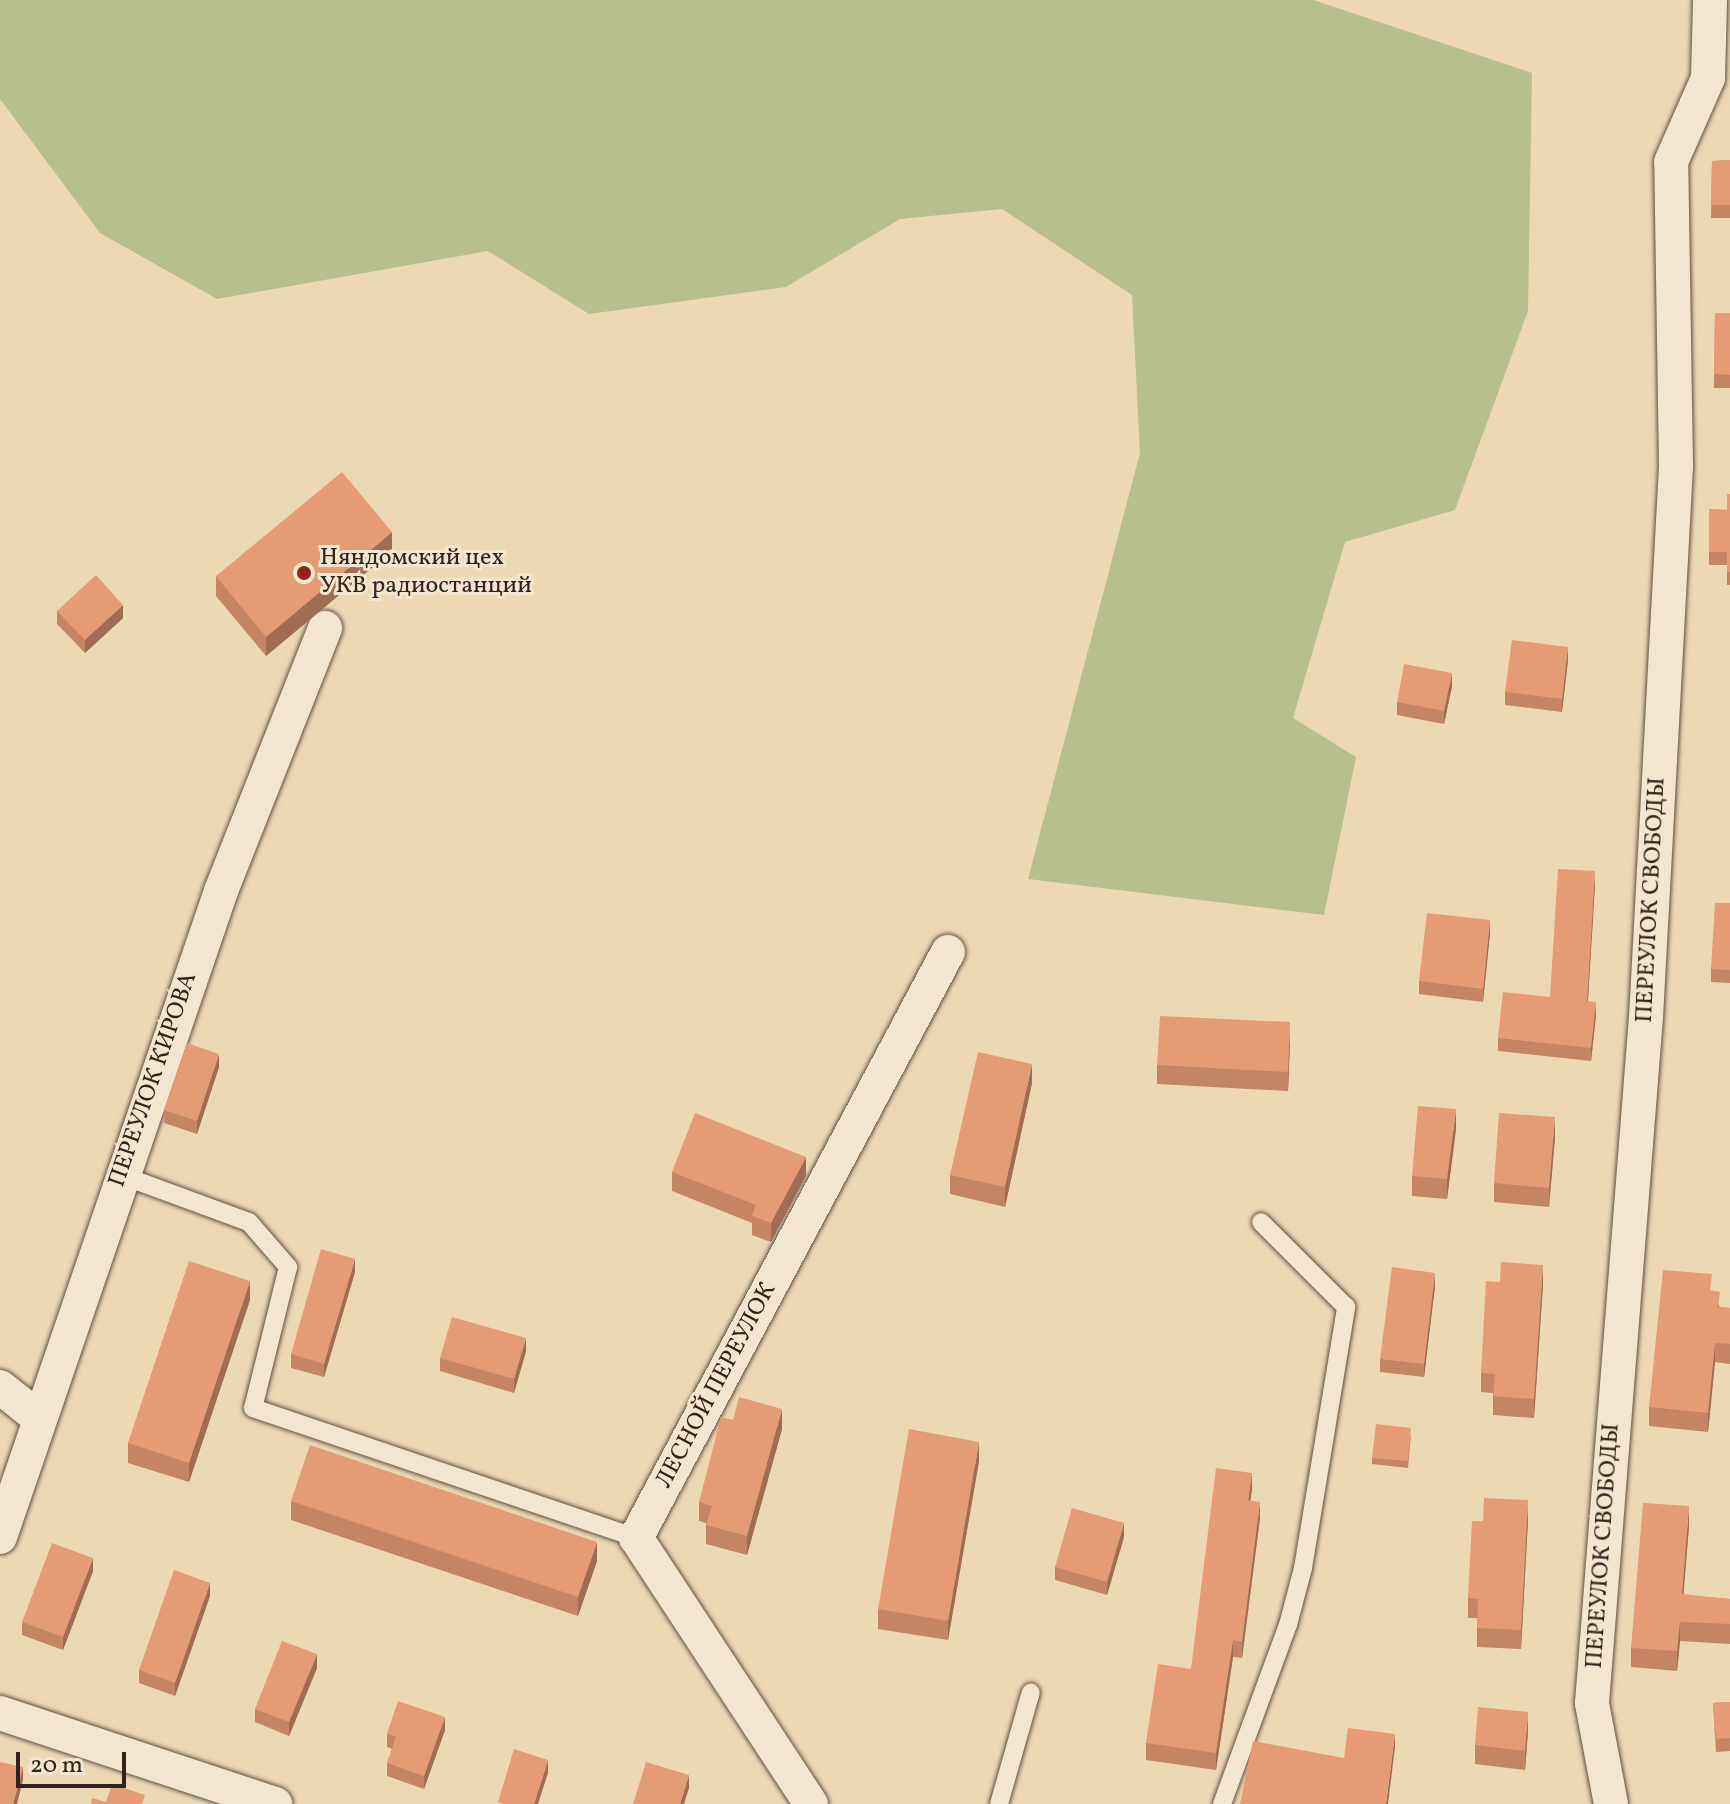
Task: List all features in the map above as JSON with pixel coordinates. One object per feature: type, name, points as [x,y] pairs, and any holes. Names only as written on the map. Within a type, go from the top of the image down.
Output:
[{"type":"street","name":"ПЕРЕУЛОК СВОБОДЫ","points":[[1611,1804],[1592,1703],[1646,1017],[1675,498],[1671,162],[1708,78],[1710,0]]},
{"type":"street","name":"ПЕРЕУЛОК КИРОВА","points":[[0,1537],[121,1175],[221,891],[325,628]]},
{"type":"street","name":"ЛЕСНОЙ ПЕРЕУЛОК","points":[[636,1538],[948,952]]},
{"type":"street","points":[[0,1387],[39,1418]]},
{"type":"street","points":[[636,1538],[811,1804]]},
{"type":"street","points":[[0,1713],[275,1804]]},
{"type":"lane","points":[[121,1175],[249,1222],[288,1267],[253,1408],[636,1538]]},
{"type":"lane","points":[[1222,1804],[1288,1625],[1303,1568],[1346,1307],[1261,1222]]},
{"type":"lane","points":[[999,1804],[1031,1692]]},
{"type":"green space","points":[[0,0],[1313,0],[1532,73],[1528,311],[1455,510],[1345,542],[1293,718],[1356,757],[1324,915],[1028,879],[1140,453],[1132,295],[1002,209],[900,219],[786,287],[589,314],[488,251],[217,299],[100,233],[0,99]]},
{"type":"building","points":[[1730,160],[1730,205],[1711,205],[1712,161]]},
{"type":"building","points":[[1715,313],[1730,313],[1730,375],[1714,374]]},
{"type":"building","name":"Няндомский цех УКВ радиостанций","points":[[342,472],[392,532],[266,637],[216,576]]},
{"type":"building","points":[[1727,494],[1730,494],[1730,572],[1727,572],[1727,552],[1709,552],[1709,509],[1727,510]]},
{"type":"building","points":[[96,575],[123,605],[85,640],[57,611]]},
{"type":"building","points":[[1512,640],[1568,647],[1562,699],[1505,692]]},
{"type":"building","points":[[1404,664],[1452,673],[1444,711],[1397,702]]},
{"type":"building","points":[[1558,869],[1595,871],[1587,1001],[1596,1002],[1591,1048],[1498,1038],[1503,992],[1550,997]]},
{"type":"building","points":[[1715,903],[1730,903],[1730,970],[1711,969]]},
{"type":"building","points":[[1427,913],[1490,920],[1483,989],[1419,981]]},
{"type":"building","points":[[1160,1016],[1290,1022],[1288,1072],[1157,1065]]},
{"type":"building","points":[[187,1043],[219,1054],[197,1121],[164,1110]]},
{"type":"building","points":[[978,1052],[1032,1064],[1005,1187],[950,1175]]},
{"type":"building","points":[[1418,1106],[1456,1109],[1447,1179],[1412,1176]]},
{"type":"building","points":[[695,1113],[806,1157],[771,1223],[752,1216],[756,1205],[672,1172]]},
{"type":"building","points":[[1499,1113],[1555,1117],[1549,1188],[1494,1183]]},
{"type":"building","points":[[321,1249],[355,1259],[324,1364],[291,1354]]},
{"type":"building","points":[[189,1261],[250,1281],[189,1463],[128,1443]]},
{"type":"building","points":[[1501,1262],[1543,1265],[1534,1399],[1493,1396],[1495,1374],[1481,1373],[1486,1281],[1500,1282]]},
{"type":"building","points":[[1392,1267],[1435,1273],[1424,1364],[1380,1359]]},
{"type":"building","points":[[1663,1270],[1712,1274],[1710,1290],[1720,1292],[1718,1307],[1730,1308],[1730,1344],[1715,1343],[1708,1413],[1649,1407]]},
{"type":"building","points":[[452,1317],[526,1338],[514,1379],[440,1358]]},
{"type":"building","points":[[739,1397],[782,1409],[747,1536],[706,1525],[712,1506],[699,1502],[721,1417],[733,1420]]},
{"type":"building","points":[[1376,1424],[1411,1428],[1408,1461],[1372,1458]]},
{"type":"building","points":[[909,1429],[979,1442],[948,1621],[878,1609]]},
{"type":"building","points":[[310,1445],[597,1542],[578,1597],[291,1501]]},
{"type":"building","points":[[1216,1468],[1252,1473],[1248,1500],[1260,1502],[1242,1642],[1233,1640],[1216,1753],[1146,1743],[1158,1664],[1191,1669]]},
{"type":"building","points":[[1484,1498],[1528,1500],[1521,1630],[1477,1628],[1478,1599],[1468,1598],[1472,1521],[1483,1521]]},
{"type":"building","points":[[1643,1503],[1689,1506],[1682,1594],[1730,1599],[1730,1624],[1680,1622],[1677,1651],[1631,1648]]},
{"type":"building","points":[[1072,1508],[1124,1523],[1107,1582],[1055,1567]]},
{"type":"building","points":[[52,1543],[93,1558],[63,1637],[22,1622]]},
{"type":"building","points":[[174,1570],[210,1583],[175,1683],[139,1670]]},
{"type":"building","points":[[282,1641],[317,1654],[289,1722],[255,1709]]},
{"type":"building","points":[[398,1701],[445,1717],[424,1776],[387,1763],[396,1737],[387,1734]]},
{"type":"building","points":[[1730,1702],[1730,1738],[1716,1739],[1713,1703]]},
{"type":"building","points":[[1478,1707],[1528,1712],[1525,1751],[1475,1745]]},
{"type":"building","points":[[1348,1728],[1395,1734],[1386,1804],[1240,1804],[1253,1741],[1344,1758]]},
{"type":"building","points":[[514,1749],[548,1760],[534,1804],[498,1802]]},
{"type":"building","points":[[0,1762],[23,1767],[13,1804],[0,1804]]},
{"type":"building","points":[[646,1762],[689,1775],[680,1804],[633,1804]]},
{"type":"building","points":[[112,1784],[145,1795],[142,1804],[91,1804],[92,1798],[106,1802]]},
{"type":"place","name":"Няндомский цех УКВ радиостанций","points":[[304,573]]}]
